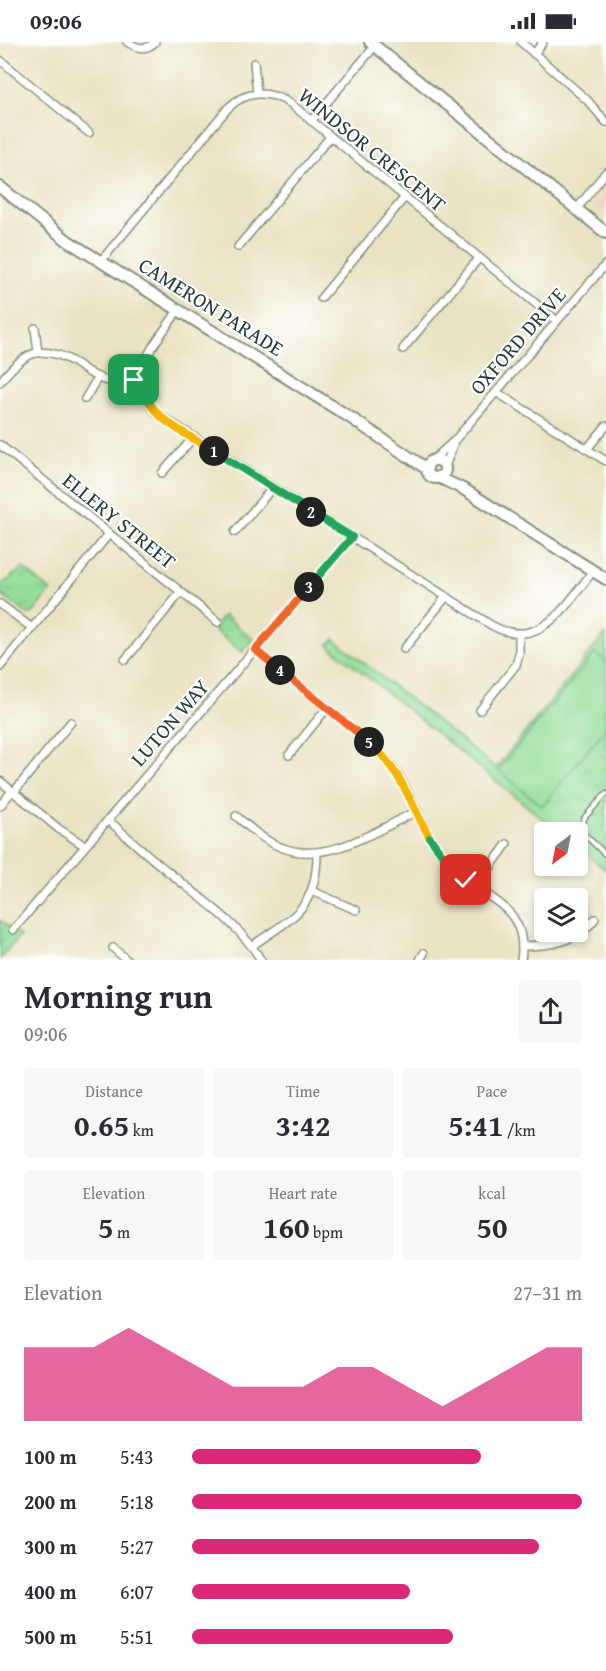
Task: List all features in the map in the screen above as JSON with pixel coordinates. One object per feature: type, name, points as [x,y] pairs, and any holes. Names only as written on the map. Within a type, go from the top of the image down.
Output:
[{"type":"street","points":[[127,42],[141,48],[155,42]]},
{"type":"street","points":[[521,42],[587,100],[606,122]]},
{"type":"street","points":[[534,54],[543,42]]},
{"type":"street","points":[[311,121],[373,44],[606,234]]},
{"type":"street","points":[[0,60],[89,133]]},
{"type":"street","points":[[101,261],[228,108],[241,98],[257,93],[254,63]]},
{"type":"street","name":"WINDSOR CRESCENT","points":[[257,93],[284,100],[557,321]]},
{"type":"street","points":[[238,247],[330,137]]},
{"type":"street","points":[[576,210],[606,172]]},
{"type":"street","name":"CAMERON PARADE","points":[[0,187],[59,234],[407,454],[430,464]]},
{"type":"street","points":[[321,298],[405,197]]},
{"type":"street","points":[[403,349],[479,258]]},
{"type":"street","name":"OXFORD DRIVE","points":[[430,464],[455,440],[606,264]]},
{"type":"street","points":[[176,309],[143,364],[141,379],[144,396],[156,413],[446,597],[498,629],[519,633],[538,630],[552,621],[593,571]]},
{"type":"street","points":[[35,327],[38,353]]},
{"type":"street","points":[[0,382],[19,360],[38,353],[59,354],[98,377],[111,381],[141,379]]},
{"type":"street","points":[[85,399],[98,377]]},
{"type":"street","points":[[496,392],[606,461]]},
{"type":"street","points":[[587,449],[606,426]]},
{"type":"street","points":[[162,473],[193,438]]},
{"type":"street","name":"OXFORD DRIVE","points":[[443,471],[455,440]]},
{"type":"street","name":"ELLERY STREET","points":[[0,445],[218,622]]},
{"type":"street","points":[[443,471],[431,476],[430,464],[442,462],[443,471],[465,490],[606,579]]},
{"type":"street","points":[[235,532],[273,487]]},
{"type":"street","points":[[0,667],[110,534]]},
{"type":"street","name":"LUTON WAY","points":[[13,930],[352,537]]},
{"type":"street","points":[[124,660],[181,592]]},
{"type":"street","points":[[404,649],[446,597]]},
{"type":"street","points":[[0,604],[32,628]]},
{"type":"street","points":[[480,710],[516,665],[519,654],[519,633]]},
{"type":"street","points":[[255,650],[368,741],[385,758],[402,781],[429,835],[442,855],[476,887],[503,904],[513,917],[520,934],[521,960]]},
{"type":"street","points":[[289,755],[327,708]]},
{"type":"street","points":[[0,806],[71,722]]},
{"type":"street","points":[[0,781],[83,848]]},
{"type":"street","points":[[236,816],[276,846],[297,852],[317,853],[347,844],[417,811]]},
{"type":"street","points":[[106,822],[225,918],[252,946],[261,960]]},
{"type":"street","points":[[476,887],[507,844]]},
{"type":"street","points":[[252,946],[298,913],[312,891],[317,873],[317,853]]},
{"type":"street","points":[[312,891],[356,910]]},
{"type":"street","points":[[522,946],[549,945],[562,941],[584,932],[595,919]]},
{"type":"street","points":[[112,948],[127,960]]},
{"type":"lane","points":[[606,794],[585,817],[581,826],[584,834],[606,855]]},
{"type":"shaded area","points":[[606,191],[606,217],[593,207]]},
{"type":"green space","points":[[23,568],[51,591],[33,613],[28,614],[0,594],[0,586]]},
{"type":"green space","points":[[224,615],[253,639],[242,652],[213,629]]},
{"type":"green space","points":[[606,633],[606,870],[588,855],[588,822],[547,822],[328,645],[334,639],[496,768]]},
{"type":"green space","points":[[595,653],[606,662],[606,728],[542,806],[498,770]]},
{"type":"green space","points":[[0,920],[20,936],[0,959]]},
{"type":"route","points":[[134,380],[141,379],[144,396],[152,409],[161,417],[352,537],[255,650],[368,741],[385,758],[402,781],[435,846],[466,880]]}]
